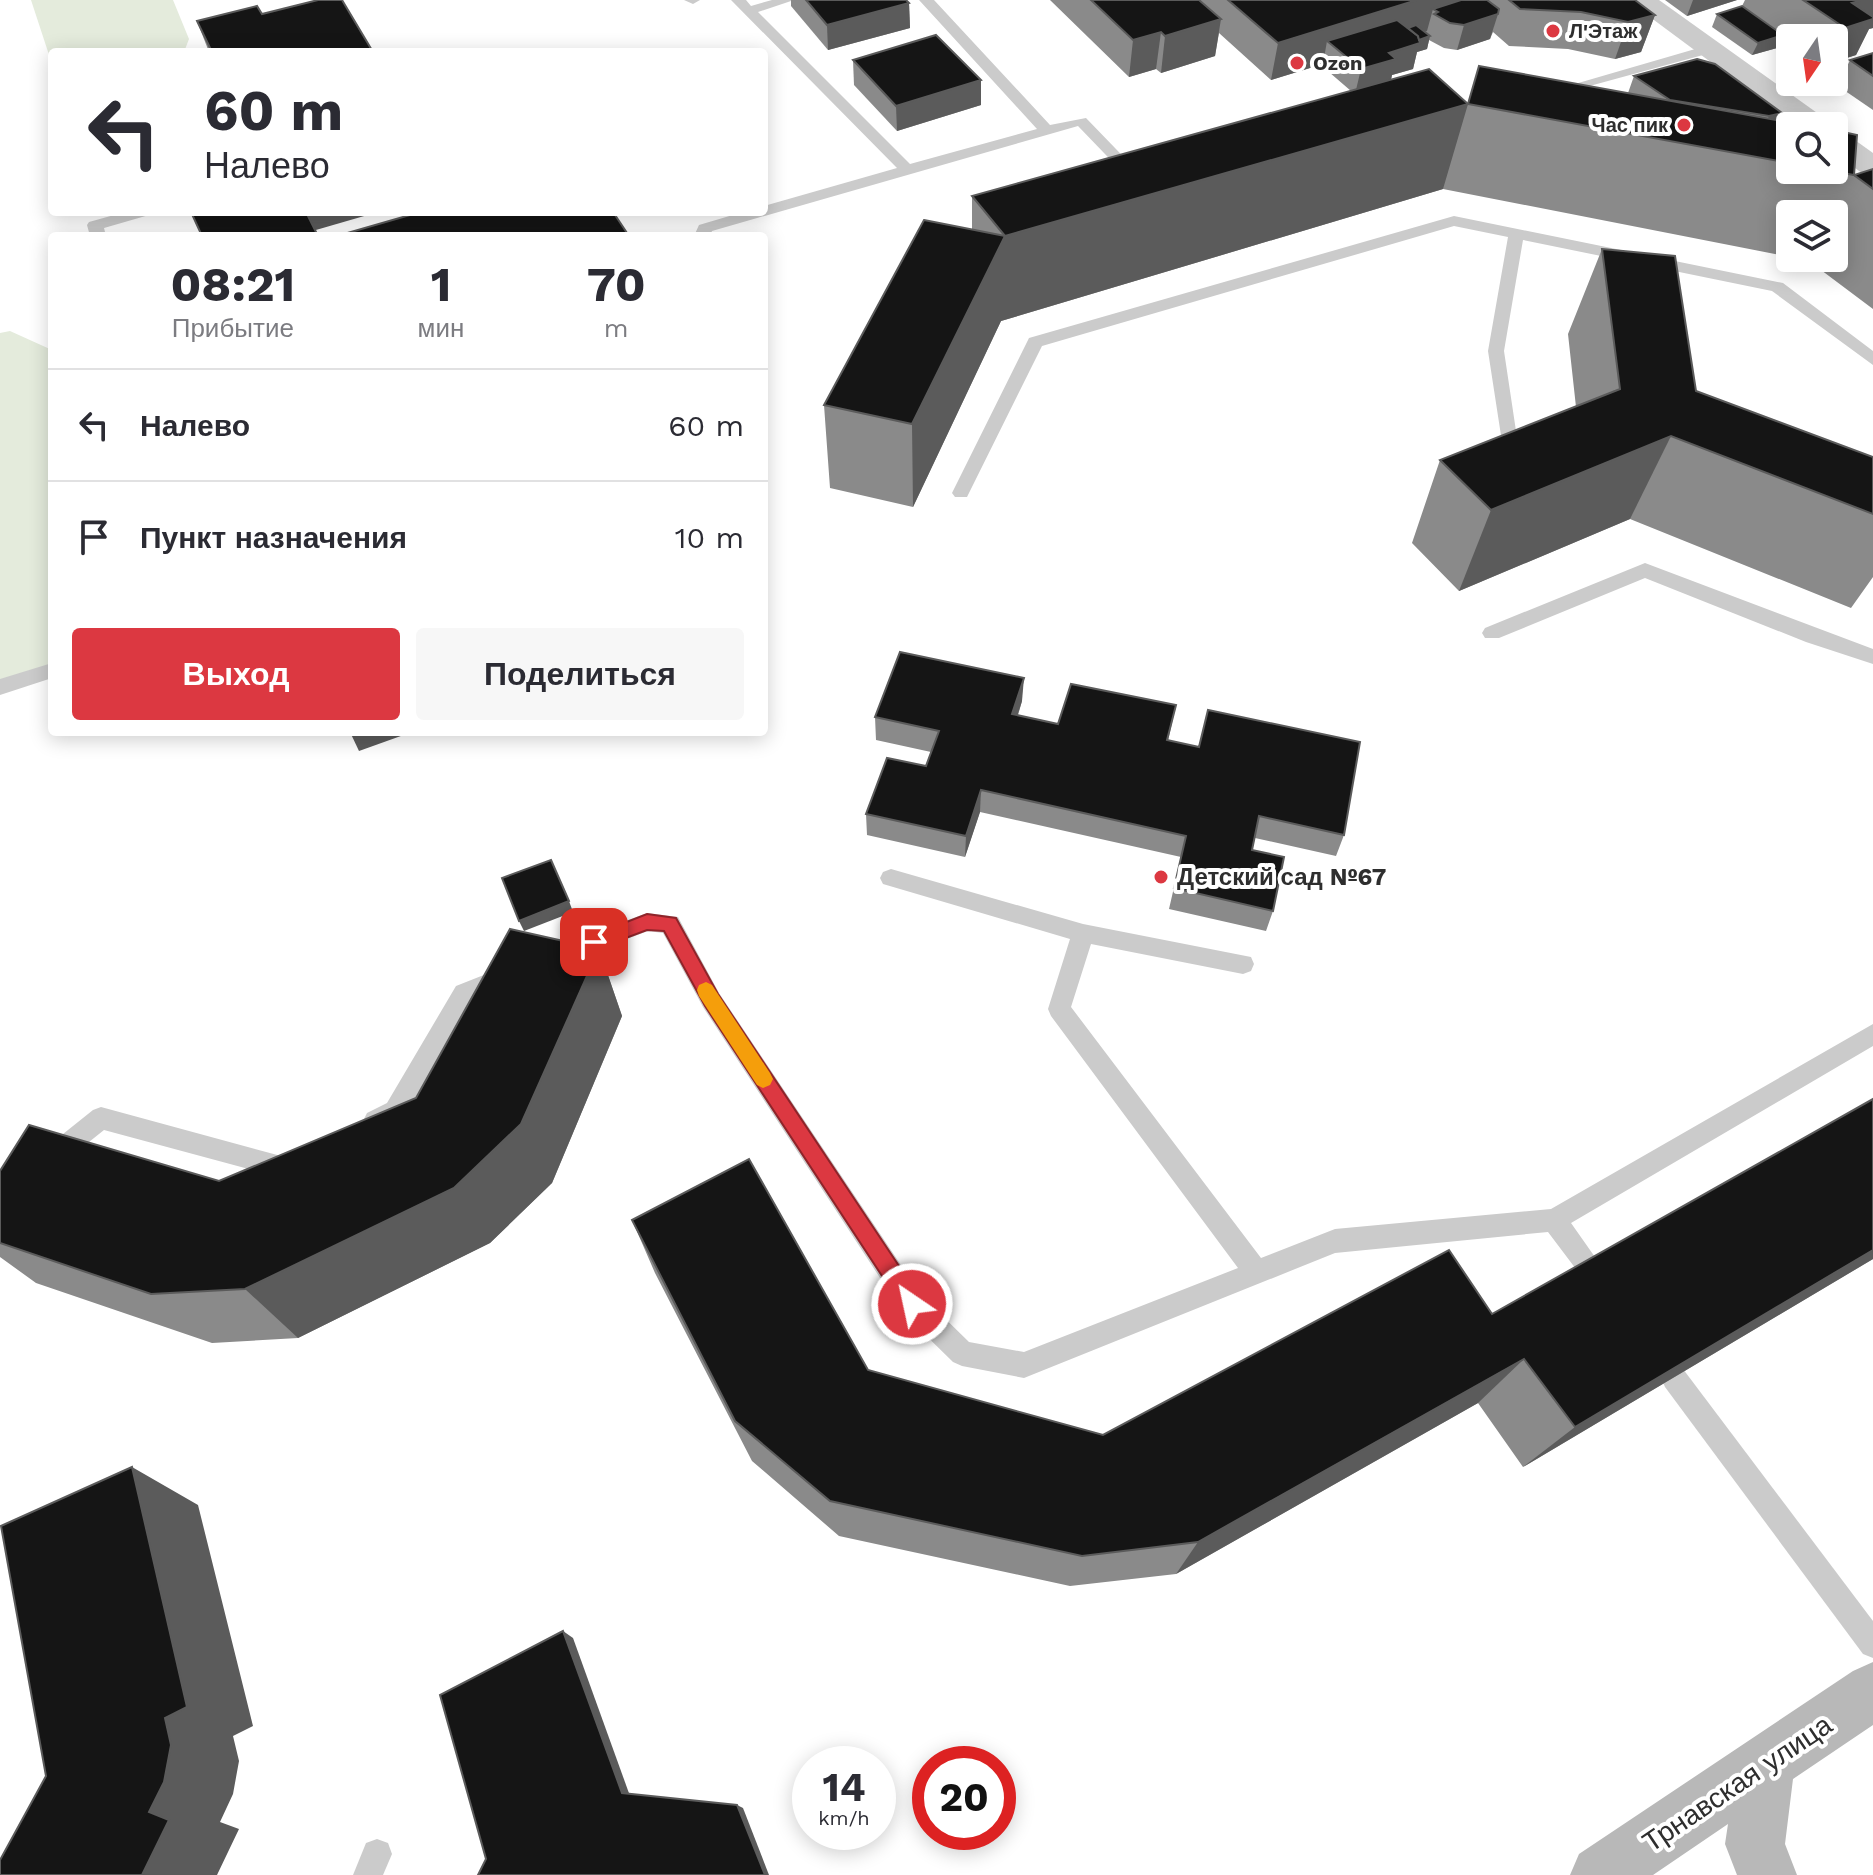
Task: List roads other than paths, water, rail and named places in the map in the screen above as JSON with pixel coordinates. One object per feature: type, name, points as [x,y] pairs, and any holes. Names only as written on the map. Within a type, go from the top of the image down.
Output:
[{"type":"main road","name":"Трнавская улица","points":[[1600,1875],[1873,1691]]},
{"type":"main road","points":[[1766,1763],[1755,1844],[1767,1875]]},
{"type":"street","points":[[1641,0],[1796,112]]},
{"type":"street","points":[[1848,149],[1873,167]]},
{"type":"lane","points":[[743,5],[787,0]]},
{"type":"lane","points":[[926,0],[1047,131]]},
{"type":"lane","points":[[743,5],[907,170]]},
{"type":"lane","points":[[1575,86],[1709,49]]},
{"type":"lane","points":[[1848,69],[1873,60]]},
{"type":"lane","points":[[1772,95],[1776,94]]},
{"type":"lane","points":[[768,209],[1081,121],[1144,186],[1159,181]]},
{"type":"lane","points":[[97,232],[95,225],[128,216]]},
{"type":"lane","points":[[704,232],[705,228],[745,216]]},
{"type":"lane","points":[[961,493],[1035,342],[1454,221],[1777,287],[1873,359]]},
{"type":"lane","points":[[1510,451],[1496,351],[1516,234]]},
{"type":"lane","points":[[1851,341],[1873,332]]},
{"type":"lane","points":[[1492,633],[1645,570],[1813,637],[1873,657]]},
{"type":"lane","points":[[0,687],[48,671]]},
{"type":"lane","points":[[891,878],[1083,933],[1243,964]]},
{"type":"lane","points":[[352,1132],[395,1111],[464,993],[647,922],[670,924],[711,1000],[912,1304],[962,1353],[1024,1365],[1335,1241],[1554,1220],[1873,1034]]},
{"type":"lane","points":[[1083,933],[1059,1009],[1257,1273]]},
{"type":"lane","points":[[27,1176],[101,1118],[282,1167],[310,1153]]},
{"type":"lane","points":[[1554,1220],[1597,1277]]},
{"type":"lane","points":[[1674,1378],[1873,1644]]},
{"type":"place","name":"Л'Этаж","points":[[1553,31]]},
{"type":"place","name":"Ozon","points":[[1297,63]]},
{"type":"place","name":"Час пик","points":[[1684,125]]},
{"type":"place","name":"Детский сад №67","points":[[1161,877]]}]
